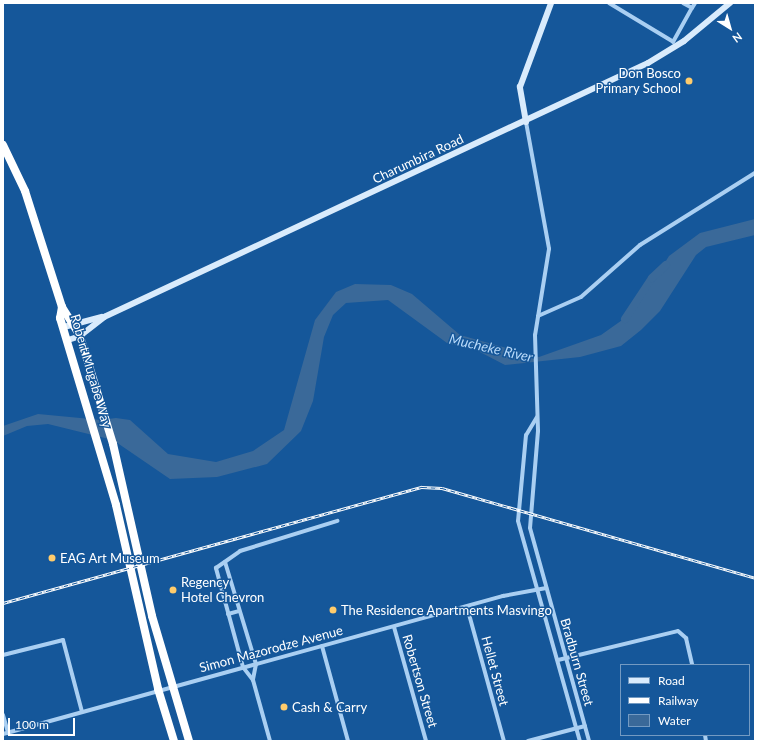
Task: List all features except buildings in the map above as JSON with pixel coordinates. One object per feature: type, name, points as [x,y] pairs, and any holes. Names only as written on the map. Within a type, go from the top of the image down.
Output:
[{"type":"highway","points":[[3,145],[29,203],[62,307]]},
{"type":"highway","name":"Robert Mugabe Way","points":[[62,307],[74,324],[80,336],[113,444],[152,616],[189,741]]},
{"type":"highway","name":"Robert Mugabe Way","points":[[62,307],[64,327],[100,446],[138,598],[158,689],[174,741]]},
{"type":"street","points":[[526,122],[520,96],[521,81],[551,3]]},
{"type":"street","points":[[610,3],[672,41],[674,48]]},
{"type":"street","points":[[683,3],[692,8]]},
{"type":"street","points":[[672,41],[695,3]]},
{"type":"street","name":"Charumbira Road","points":[[64,327],[104,317],[526,122],[674,48],[730,3]]},
{"type":"street","name":"Bradburn Street","points":[[526,122],[549,249],[538,316],[534,352],[537,417],[529,524],[589,741]]},
{"type":"street","points":[[538,316],[581,297],[640,245],[755,173]]},
{"type":"street","name":"Charumbira Road","points":[[68,340],[80,336],[104,317]]},
{"type":"street","name":"Bradburn Street","points":[[537,417],[526,435],[518,521],[580,741]]},
{"type":"street","points":[[270,741],[253,680],[243,668],[215,572],[218,564],[225,562],[240,551],[337,520]]},
{"type":"street","points":[[225,562],[256,664],[253,680]]},
{"type":"street","name":"Simon Mazorodze Avenue","points":[[3,734],[158,689],[243,668],[467,606],[536,589],[546,588]]},
{"type":"street","name":"Hellet Street","points":[[467,606],[504,741]]},
{"type":"street","points":[[228,614],[239,611]]},
{"type":"street","name":"Robertson Street","points":[[394,627],[426,741]]},
{"type":"street","points":[[558,660],[678,631],[686,638],[692,664]]},
{"type":"street","points":[[3,655],[63,640],[82,712]]},
{"type":"street","points":[[322,646],[348,741]]},
{"type":"street","points":[[3,714],[8,733]]},
{"type":"street","points":[[528,741],[585,726]]},
{"type":"water","points":[[755,219],[755,235],[706,247],[696,255],[660,311],[641,330],[621,346],[580,357],[505,365],[478,351],[447,343],[388,300],[346,303],[333,315],[324,337],[313,401],[301,431],[267,464],[217,477],[170,479],[113,440],[48,424],[27,426],[3,436],[3,426],[38,414],[101,420],[116,418],[130,420],[168,454],[216,462],[253,451],[284,430],[315,320],[336,292],[355,284],[391,285],[412,294],[460,335],[539,357],[601,335],[625,318],[639,304],[669,256],[700,233]]},
{"type":"waterway","name":"Mucheke River","points":[[625,319],[652,278],[666,265]]},
{"type":"railway","points":[[3,603],[422,487],[442,488],[755,578]]},
{"type":"place","name":"Don Bosco Primary School","points":[[689,81]]},
{"type":"place","name":"EAG Art Museum","points":[[52,558]]},
{"type":"place","name":"Regency Hotel Chevron","points":[[173,590]]},
{"type":"place","name":"The Residence Apartments Masvingo","points":[[333,610]]},
{"type":"place","name":"Cash & Carry","points":[[284,707]]}]
